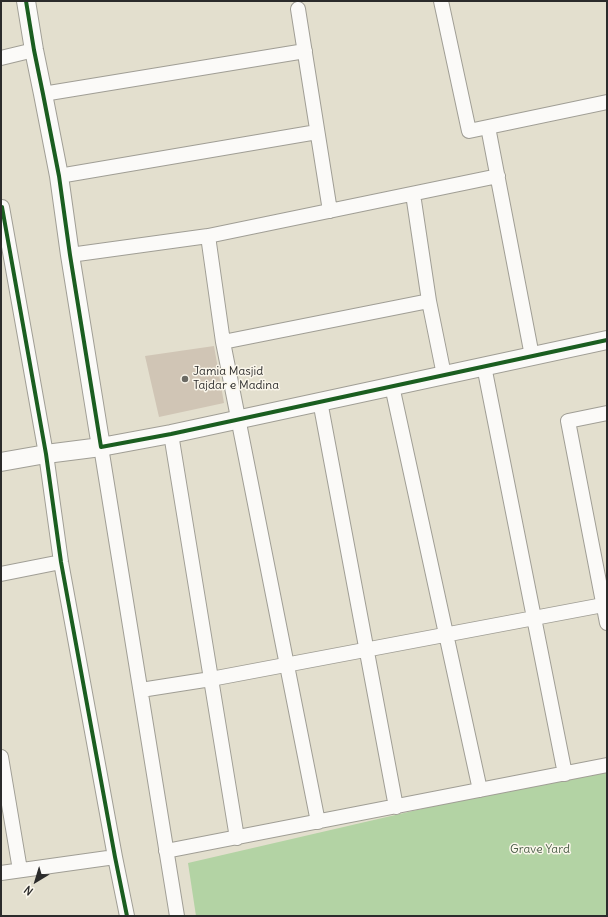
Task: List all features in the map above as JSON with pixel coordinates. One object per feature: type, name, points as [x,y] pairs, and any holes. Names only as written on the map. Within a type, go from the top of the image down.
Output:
[{"type":"street","points":[[26,1],[34,50],[44,94],[59,176],[70,255],[177,916]]},
{"type":"street","points":[[440,1],[469,132],[607,102]]},
{"type":"street","points":[[298,9],[330,211]]},
{"type":"street","points":[[1,58],[34,50]]},
{"type":"street","points":[[44,94],[305,51]]},
{"type":"street","points":[[488,128],[532,356]]},
{"type":"street","points":[[59,176],[317,132]]},
{"type":"street","points":[[70,255],[208,236],[498,176]]},
{"type":"street","points":[[413,194],[429,301],[444,375]]},
{"type":"street","points":[[1,206],[46,454],[61,562],[127,916]]},
{"type":"street","points":[[208,236],[223,342],[318,822]]},
{"type":"street","points":[[223,342],[429,301]]},
{"type":"street","points":[[1,462],[46,454],[101,447],[171,434],[607,340]]},
{"type":"street","points":[[484,366],[564,774]]},
{"type":"street","points":[[392,386],[480,790]]},
{"type":"street","points":[[320,401],[396,807]]},
{"type":"street","points":[[607,413],[568,421],[607,623]]},
{"type":"street","points":[[171,434],[237,838]]},
{"type":"street","points":[[1,574],[61,562]]},
{"type":"street","points":[[141,690],[211,679],[603,605]]},
{"type":"street","points":[[1,757],[3,778],[20,870]]},
{"type":"street","points":[[166,851],[607,766]]},
{"type":"street","points":[[1,873],[115,857]]},
{"type":"green space","name":"Grave Yard","points":[[607,766],[607,916],[196,916],[188,863]]},
{"type":"building","name":"Jamia Masjid Tajdar e Madina","points":[[214,346],[224,403],[159,417],[145,356]]},
{"type":"cycle path","points":[[26,1],[34,50],[59,176],[70,255],[101,447],[171,434],[607,340]]},
{"type":"cycle path","points":[[1,208],[2,207],[46,454],[61,562],[127,916]]},
{"type":"place","name":"Jamia Masjid Tajdar e Madina","points":[[185,379]]}]
